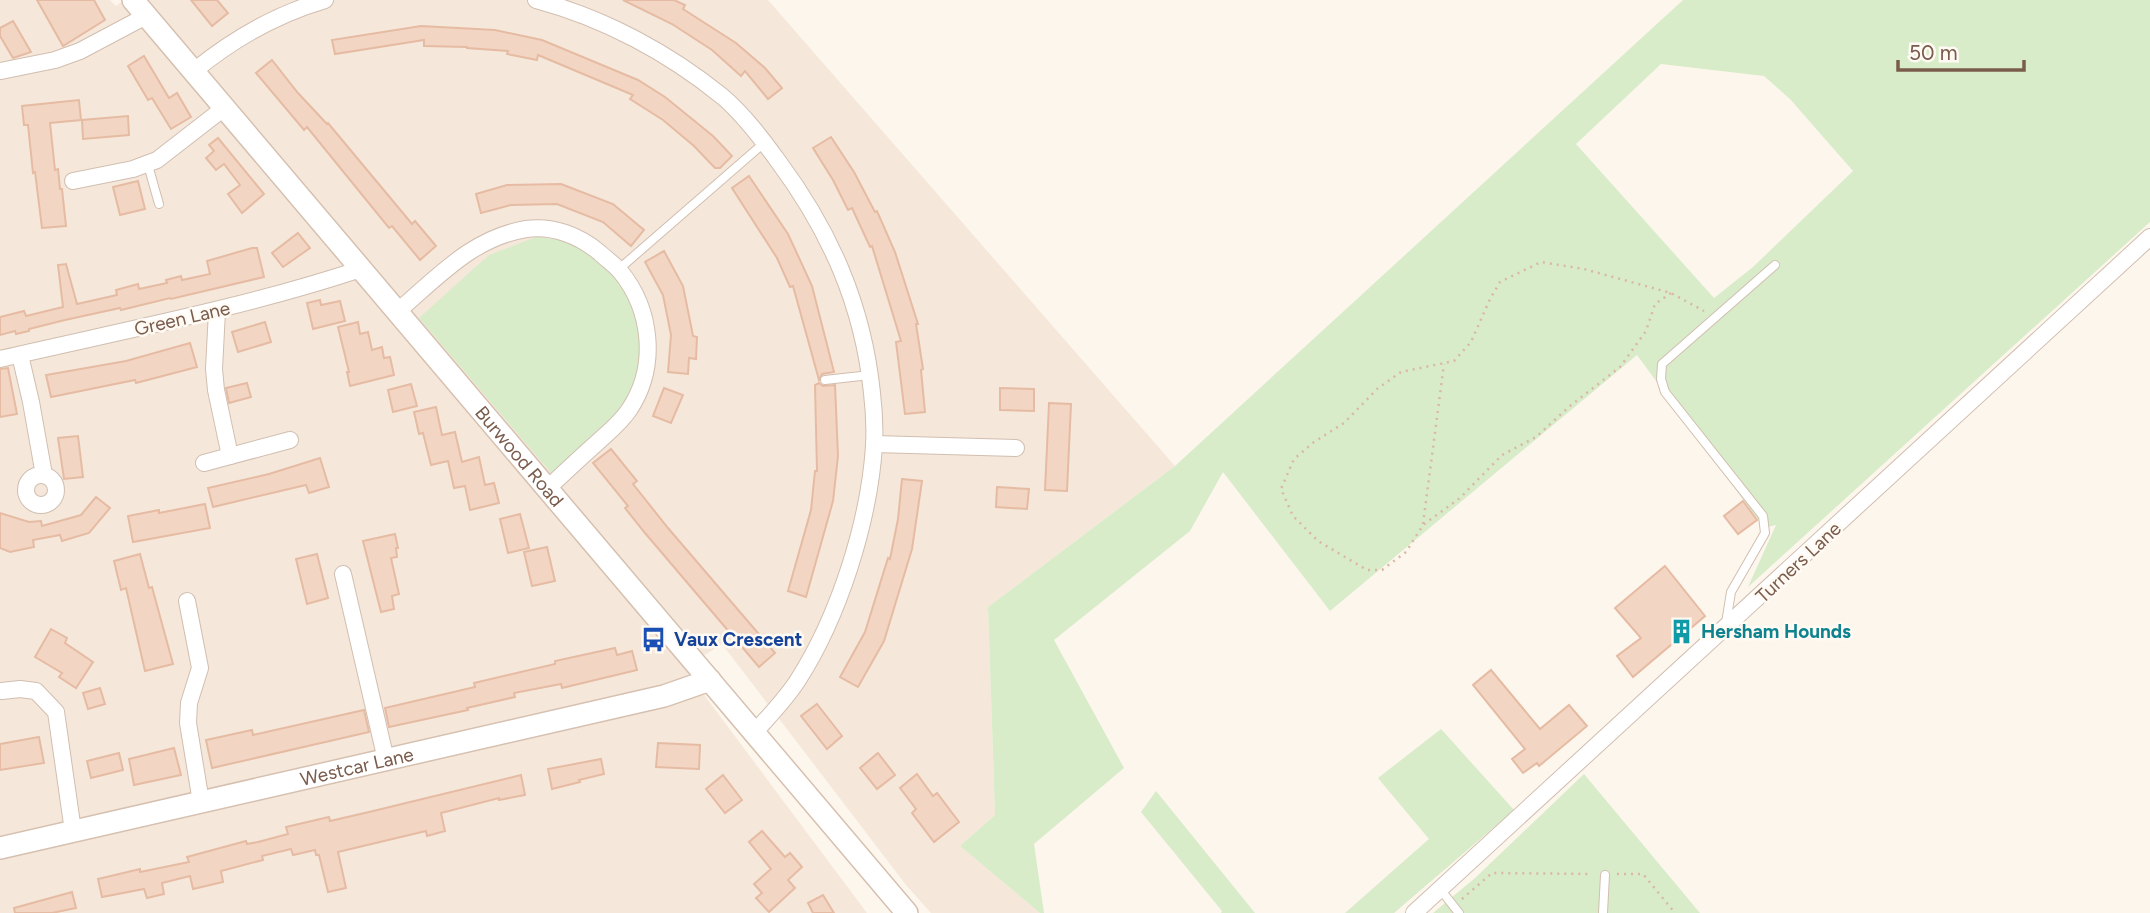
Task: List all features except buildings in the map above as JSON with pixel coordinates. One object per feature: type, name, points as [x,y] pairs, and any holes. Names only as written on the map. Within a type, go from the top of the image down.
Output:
[{"type":"street","points":[[194,71],[216,52],[238,39],[325,0]]},
{"type":"street","points":[[537,0],[596,20],[655,50],[723,98],[764,142],[802,194],[835,256],[853,298],[862,329],[870,375],[874,444],[862,524],[828,626],[796,683],[754,733]]},
{"type":"street","points":[[1,71],[55,60],[80,51],[139,8]]},
{"type":"street","name":"Burwood Road","points":[[139,8],[907,913]]},
{"type":"street","points":[[73,181],[157,160],[224,108]]},
{"type":"street","points":[[398,311],[468,252],[492,238],[529,229],[559,230],[586,241],[619,270],[633,289],[649,336],[644,377],[629,410],[618,424],[548,488]]},
{"type":"street","name":"Turners Lane","points":[[1414,913],[2150,237]]},
{"type":"street","name":"Green Lane","points":[[0,359],[218,311],[361,270]]},
{"type":"street","points":[[218,311],[214,369],[230,456]]},
{"type":"street","points":[[20,355],[44,475]]},
{"type":"street","points":[[204,463],[290,440]]},
{"type":"street","points":[[874,444],[1016,449]]},
{"type":"street","points":[[343,574],[386,760]]},
{"type":"street","points":[[187,601],[200,668],[189,702],[188,723],[201,802]]},
{"type":"street","name":"Westcar Lane","points":[[0,848],[664,696],[710,680]]},
{"type":"street","points":[[2,691],[36,691],[56,712],[73,831]]},
{"type":"lane","points":[[619,270],[764,142]]},
{"type":"lane","points":[[148,164],[159,204]]},
{"type":"lane","points":[[1724,630],[1731,592],[1765,533],[1763,516],[1665,392],[1661,379],[1662,364],[1775,265]]},
{"type":"lane","points":[[825,380],[870,375]]},
{"type":"lane","points":[[1603,913],[1605,875]]},
{"type":"lane","points":[[1440,890],[1457,910]]},
{"type":"path","points":[[1671,293],[1655,304],[1646,331],[1620,367],[1570,406],[1536,438],[1502,456],[1460,498],[1423,525],[1406,552],[1382,570],[1367,570],[1318,541],[1293,516],[1281,489],[1294,459],[1314,442],[1344,423],[1377,389],[1401,372],[1454,361],[1471,342],[1500,282],[1541,262],[1584,268],[1671,293],[1716,317]]},
{"type":"path","points":[[1423,525],[1444,364]]},
{"type":"path","points":[[1457,910],[1492,873],[1643,874],[1675,913]]},
{"type":"shaded area","points":[[0,0],[110,0],[116,6],[124,0],[768,0],[1175,466],[988,607],[995,815],[960,846],[1040,913],[931,913],[906,885],[722,644],[684,668],[867,913],[0,913]]},
{"type":"green space","points":[[1683,0],[2150,0],[2150,222],[1748,587],[1776,525],[1764,528],[1637,355],[1330,611],[1223,472],[1190,531],[1054,640],[1124,768],[1034,844],[1044,913],[1040,913],[960,846],[995,815],[988,607],[1175,466]],"holes":[[[1661,64],[1764,76],[1790,99],[1853,171],[1753,267],[1714,298],[1576,144]]]},
{"type":"green space","points":[[536,237],[575,241],[620,278],[638,318],[641,363],[623,409],[552,474],[419,318],[489,255]]},
{"type":"green space","points":[[1441,729],[1514,810],[1394,913],[1345,913],[1429,839],[1378,778]]},
{"type":"green space","points":[[1584,774],[1700,913],[1433,913],[1475,878]]},
{"type":"green space","points":[[1156,791],[1255,913],[1221,913],[1141,812]]},
{"type":"place","name":"Hersham Hounds","points":[[1681,631]]},
{"type":"place","name":"Vaux Crescent","points":[[654,639]]}]
